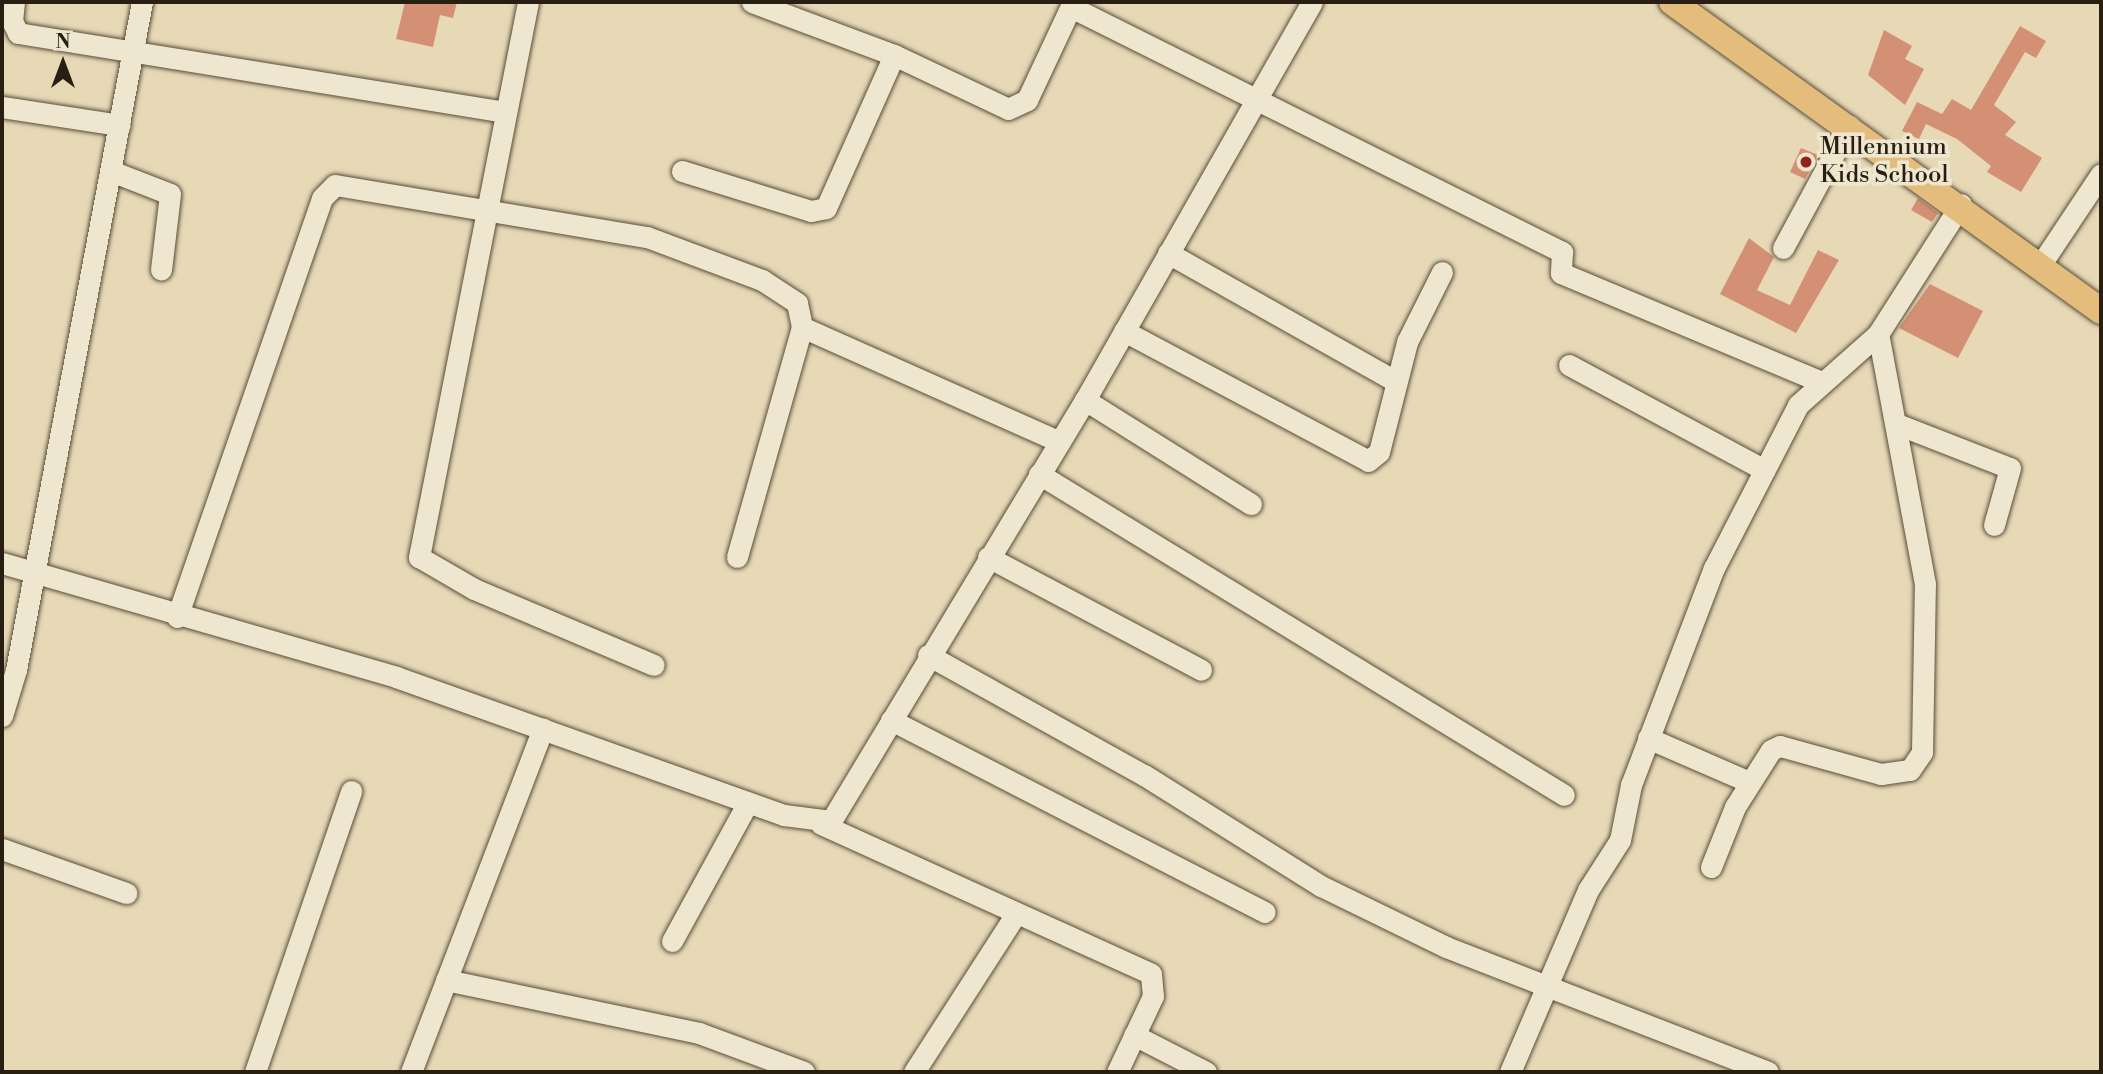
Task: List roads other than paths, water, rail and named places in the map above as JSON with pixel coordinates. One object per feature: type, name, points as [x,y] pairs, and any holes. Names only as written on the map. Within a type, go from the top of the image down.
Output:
[{"type":"main road","points":[[1684,5],[1961,204],[2101,311]]},
{"type":"street","points":[[14,2],[12,20],[18,33],[136,50],[505,112]]},
{"type":"street","points":[[2,716],[9,667],[136,50],[142,2]]},
{"type":"street","points":[[528,2],[419,557],[474,589],[654,665]]},
{"type":"street","points":[[752,2],[894,55],[997,106],[1021,107],[1072,4],[1253,103],[1562,252],[1560,270],[1567,276],[1822,382]]},
{"type":"street","points":[[821,824],[838,814],[928,655],[1085,400],[1312,2]]},
{"type":"street","points":[[682,171],[811,211],[826,208],[894,55]]},
{"type":"street","points":[[2,107],[120,125]]},
{"type":"street","points":[[1783,248],[1849,126]]},
{"type":"street","points":[[111,171],[170,194],[161,269]]},
{"type":"street","points":[[2041,264],[2101,174]]},
{"type":"street","points":[[177,617],[328,189],[348,184],[485,212],[682,247],[784,292],[802,310],[802,327],[737,557]]},
{"type":"street","points":[[1510,1072],[1588,890],[1620,840],[1648,737],[1714,568],[1798,405],[1878,334],[1961,204]]},
{"type":"street","points":[[1168,253],[1395,381]]},
{"type":"street","points":[[1124,331],[1368,461],[1379,452],[1395,381],[1442,272]]},
{"type":"street","points":[[802,327],[1059,442]]},
{"type":"street","points":[[1711,867],[1762,758],[1780,746],[1881,774],[1919,763],[1926,708],[1925,584],[1878,334]]},
{"type":"street","points":[[1569,365],[1765,470]]},
{"type":"street","points":[[1085,400],[1251,504]]},
{"type":"street","points":[[1897,424],[2010,468],[1994,525]]},
{"type":"street","points":[[1039,474],[1564,795]]},
{"type":"street","points":[[988,557],[1202,670]]},
{"type":"street","points":[[2,563],[177,617],[396,677],[748,802],[821,824],[1152,974],[1153,996],[1117,1072]]},
{"type":"street","points":[[928,655],[1144,775],[1321,886],[1547,987],[1768,1072]]},
{"type":"street","points":[[891,720],[1264,912]]},
{"type":"street","points":[[411,1072],[543,729]]},
{"type":"street","points":[[1648,737],[1749,782]]},
{"type":"street","points":[[255,1072],[351,791]]},
{"type":"street","points":[[672,941],[748,802]]},
{"type":"street","points":[[2,849],[125,893]]},
{"type":"street","points":[[914,1072],[1016,914]]},
{"type":"street","points":[[446,979],[699,1033],[804,1072]]},
{"type":"street","points":[[1134,1035],[1206,1072]]},
{"type":"place","name":"Millennium Kids School","points":[[1806,162]]}]
